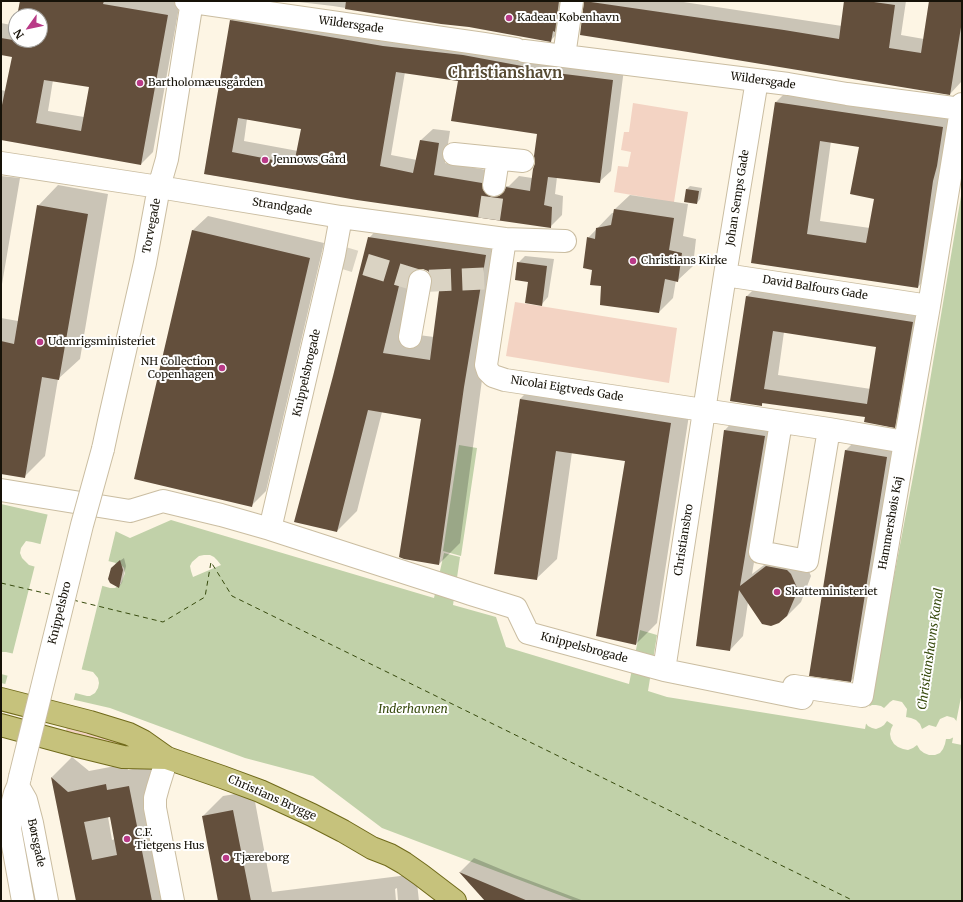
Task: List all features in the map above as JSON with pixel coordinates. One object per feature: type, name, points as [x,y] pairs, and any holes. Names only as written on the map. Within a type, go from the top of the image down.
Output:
[{"type":"main road","name":"Christians Brygge","points":[[1,699],[90,722],[129,734],[143,741],[167,758]]},
{"type":"main road","name":"Christians Brygge","points":[[1,725],[123,757],[167,758],[222,776],[260,791],[343,831],[372,848],[390,855],[427,879],[455,901]]},
{"type":"main road","name":"Christians Brygge","points":[[372,848],[393,868],[436,901]]},
{"type":"street","name":"Wildersgade","points":[[190,1],[564,56],[788,84],[847,94],[962,106]]},
{"type":"street","name":"Torvegade","points":[[103,449],[145,263],[159,187],[167,159],[190,1]]},
{"type":"street","points":[[564,56],[572,1]]},
{"type":"street","name":"Johan Semps Gade","points":[[704,410],[757,80]]},
{"type":"street","name":"Hammershøis Kaj","points":[[798,692],[862,696],[962,106]]},
{"type":"street","points":[[454,154],[523,161]]},
{"type":"street","points":[[494,185],[498,159]]},
{"type":"street","name":"Strandgade","points":[[1,163],[341,217],[494,231],[565,241]]},
{"type":"street","name":"Knippelsbrogade","points":[[270,529],[334,255],[341,217]]},
{"type":"street","name":"Nicolai Eigtveds Gade","points":[[494,231],[486,366],[488,371],[493,376],[506,380],[904,442]]},
{"type":"street","name":"David Balfours Gade","points":[[725,275],[929,306]]},
{"type":"street","points":[[410,337],[420,281]]},
{"type":"street","name":"Christiansbro","points":[[660,669],[704,410]]},
{"type":"street","points":[[781,422],[760,552],[807,561],[828,429]]},
{"type":"street","name":"Knippelsbro","points":[[19,782],[77,544],[103,449]]},
{"type":"street","name":"Knippelsbrogade","points":[[1,490],[130,511],[163,501],[221,515],[270,529],[516,608],[528,633],[660,669],[798,692]]},
{"type":"street","points":[[167,758],[155,798],[155,808],[173,901]]},
{"type":"street","name":"Børsgade","points":[[19,782],[11,809],[10,829],[24,901]]},
{"type":"street","name":"Børsgade","points":[[19,782],[26,800],[32,823],[47,901]]},
{"type":"shaded area","points":[[633,103],[688,112],[674,202],[614,192],[618,166],[628,167],[631,152],[621,150],[624,132],[629,132]]},
{"type":"shaded area","points":[[515,302],[677,328],[669,383],[506,356]]},
{"type":"shaded area","points":[[68,723],[137,743],[136,751],[65,735]]},
{"type":"water","name":"Inderhavnen","points":[[962,190],[962,692],[952,743],[962,745],[962,901],[575,901],[382,828],[313,776],[245,758],[110,708],[1,683],[1,674],[90,696],[95,693],[99,683],[98,678],[93,672],[1,652],[1,504],[111,529],[130,538],[171,520],[434,598],[444,553],[460,557],[453,605],[496,617],[506,647],[629,684],[640,630],[657,635],[648,691],[667,697],[865,729],[920,440]],"holes":[[[26,541],[120,564],[124,568],[125,573],[121,584],[115,588],[110,588],[29,565],[22,558],[20,553],[21,548]]]},
{"type":"water","points":[[459,445],[477,448],[461,556],[443,551]]},
{"type":"pier","points":[[48,513],[111,527],[116,530],[108,563],[40,546]]},
{"type":"pier","points":[[204,555],[214,557],[221,565],[193,577],[190,566],[192,562],[199,556]]},
{"type":"pier","points":[[35,565],[103,583],[81,672],[12,656]]},
{"type":"pier","points":[[8,674],[76,691],[73,702],[5,685]]},
{"type":"pier","points":[[893,700],[902,702],[907,709],[906,717],[916,720],[922,729],[929,725],[936,727],[940,719],[947,716],[954,718],[958,723],[956,736],[946,739],[943,749],[940,753],[935,755],[924,753],[917,745],[908,750],[898,747],[891,739],[890,734],[893,725],[887,721],[884,725],[876,729],[868,726],[864,721],[868,707],[876,705],[884,708]]},
{"type":"building","points":[[20,1],[104,1],[103,4],[168,15],[141,165],[1,140],[1,105],[12,57],[1,55],[1,38],[8,39],[8,48],[48,48],[48,8],[19,8]],"holes":[[[44,80],[89,87],[81,131],[36,123]]]},
{"type":"building","points":[[346,1],[559,1],[555,32],[553,31],[551,42],[469,27],[345,9]]},
{"type":"building","points":[[584,1],[839,39],[844,1],[867,1],[895,5],[889,48],[921,53],[929,1],[962,1],[962,21],[950,95],[580,35]]},
{"type":"building","points":[[230,20],[383,46],[463,55],[548,72],[613,80],[600,183],[548,177],[544,205],[552,207],[551,228],[357,200],[204,174]],"holes":[[[396,72],[458,81],[451,121],[537,134],[534,156],[535,163],[530,191],[506,187],[504,192],[499,196],[492,197],[486,194],[483,190],[482,183],[434,175],[439,143],[420,140],[413,173],[380,166]],[[238,118],[301,129],[294,164],[232,152]]]},
{"type":"building","points":[[775,102],[943,127],[937,166],[933,181],[918,288],[751,263]],"holes":[[[820,141],[859,147],[850,194],[874,199],[866,243],[807,234]]]},
{"type":"building","points":[[686,189],[699,191],[697,204],[684,202]]},
{"type":"building","name":"Udenrigsministeriet","points":[[37,205],[88,214],[59,380],[42,377],[25,478],[1,474],[1,341],[14,344]]},
{"type":"building","name":"Christians Kirke","points":[[614,209],[674,218],[669,250],[682,253],[678,282],[665,279],[659,313],[600,305],[601,286],[590,285],[592,270],[583,268],[587,237],[595,239],[596,228],[611,225]]},
{"type":"building","name":"NH Collection Copenhagen","points":[[192,230],[310,258],[252,507],[134,479]]},
{"type":"building","points":[[368,237],[486,255],[464,387],[439,565],[399,557],[421,419],[368,410],[337,532],[294,522]],"holes":[[[403,269],[413,271],[416,269],[423,269],[428,271],[430,274],[441,276],[430,360],[383,353]]]},
{"type":"building","points":[[517,262],[547,266],[542,306],[525,303],[528,282],[515,280]]},
{"type":"building","points":[[746,296],[913,322],[895,428],[864,422],[865,417],[762,403],[762,406],[730,401]],"holes":[[[773,331],[876,347],[867,404],[764,389]]]},
{"type":"building","points":[[520,399],[671,423],[636,645],[596,636],[625,461],[556,451],[537,580],[494,574]]},
{"type":"building","points":[[724,430],[765,436],[740,586],[766,566],[787,570],[791,574],[798,590],[787,616],[779,623],[771,626],[762,624],[739,590],[730,651],[696,646]]},
{"type":"building","points":[[845,450],[887,457],[851,682],[809,676]]},
{"type":"building","points":[[120,560],[123,570],[119,588],[110,583],[108,579],[111,568]]},
{"type":"building","name":"C.F. Tietgens Hus","points":[[51,777],[68,792],[106,784],[107,790],[129,786],[152,901],[76,901]],"holes":[[[110,817],[117,855],[92,860],[84,822]]]},
{"type":"building","name":"Tjæreborg","points":[[233,810],[251,901],[218,901],[202,816]]},
{"type":"building","points":[[459,872],[528,901],[485,901]]},
{"type":"ferry route","points":[[73,600],[163,622],[205,597],[211,562],[232,596],[854,901]]},
{"type":"ferry route","points":[[1,583],[53,595]]},
{"type":"tunnel","points":[[489,219],[494,185]]},
{"type":"tunnel","points":[[334,255],[420,281],[500,278]]},
{"type":"place","name":"Kadeau København","points":[[509,18]]},
{"type":"place","name":"Bartholomæusgården","points":[[140,83]]},
{"type":"place","name":"Jennows Gård","points":[[265,160]]},
{"type":"place","name":"Christians Kirke","points":[[633,261]]},
{"type":"place","name":"Udenrigsministeriet","points":[[40,342]]},
{"type":"place","name":"NH Collection Copenhagen","points":[[222,368]]},
{"type":"place","name":"Skatteministeriet","points":[[777,592]]},
{"type":"place","name":"C.F. Tietgens Hus","points":[[127,839]]},
{"type":"place","name":"Tjæreborg","points":[[226,858]]},
{"type":"district","name":"Christianshavn","points":[[505,74]]},
{"type":"water label","name":"Christianshavns Kanal","points":[[931,649]]}]
